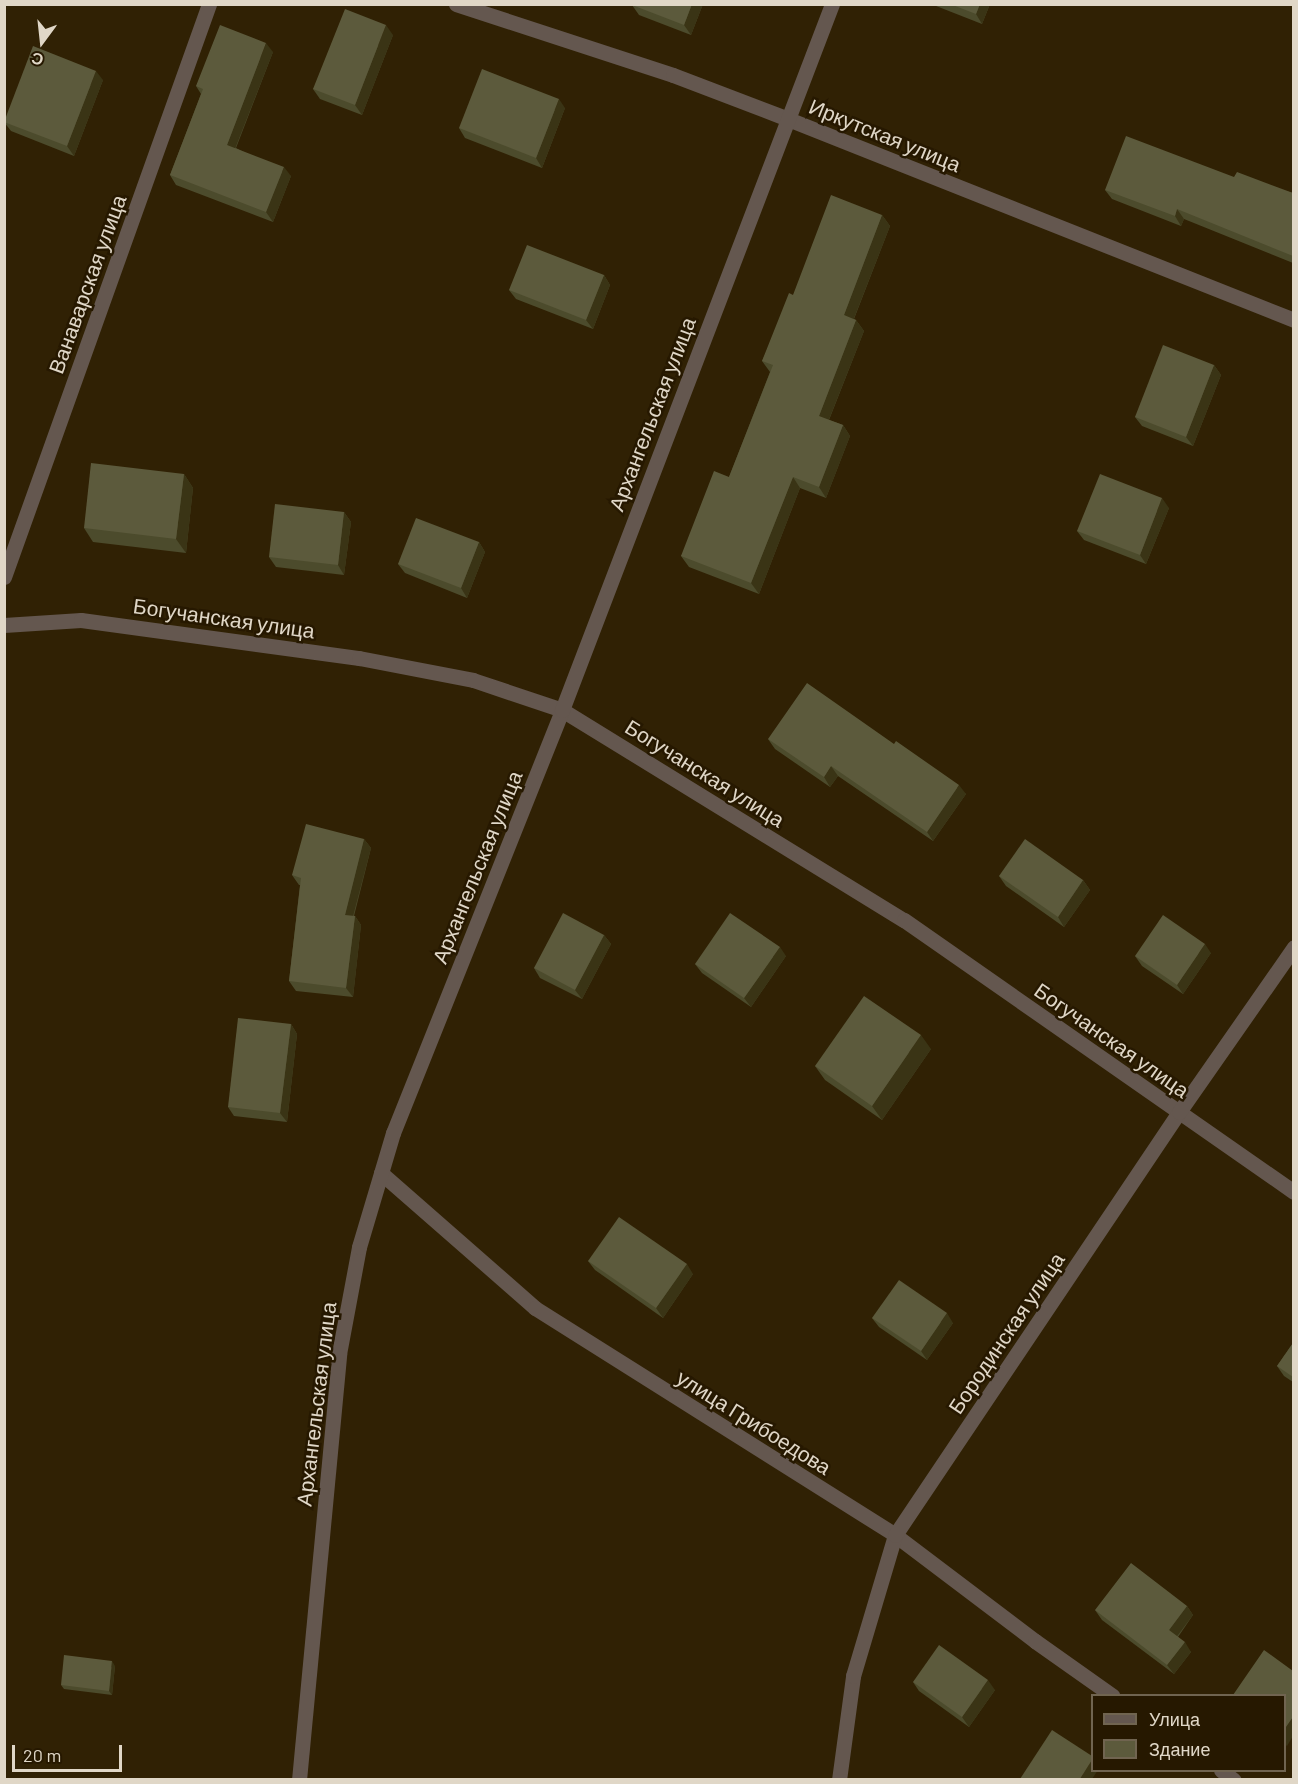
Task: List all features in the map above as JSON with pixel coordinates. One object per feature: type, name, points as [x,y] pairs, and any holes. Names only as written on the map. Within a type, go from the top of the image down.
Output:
[{"type":"street","name":"Ванаварская улица","points":[[4,577],[209,4]]},
{"type":"street","name":"Иркутская улица","points":[[456,4],[672,75],[1293,320]]},
{"type":"street","name":"Архангельская улица","points":[[299,1779],[339,1354],[359,1247],[393,1133],[562,710],[832,4]]},
{"type":"street","name":"Богучанская улица","points":[[4,625],[81,620],[359,658],[473,680],[562,710],[904,920],[1293,1192]]},
{"type":"street","name":"Бородинская улица","points":[[839,1779],[853,1676],[895,1535],[1179,1112],[1293,947]]},
{"type":"street","name":"улица Грибоедова","points":[[381,1173],[535,1308],[895,1535],[1035,1641],[1112,1694]]},
{"type":"building","points":[[632,4],[692,4],[684,25]]},
{"type":"building","points":[[950,4],[980,4],[976,14]]},
{"type":"building","points":[[345,9],[386,25],[355,105],[313,89]]},
{"type":"building","points":[[220,25],[266,43],[227,145],[284,167],[266,212],[170,175],[203,89],[196,86]]},
{"type":"building","points":[[33,46],[96,71],[67,146],[4,122]]},
{"type":"building","points":[[482,69],[559,99],[536,158],[459,128]]},
{"type":"building","points":[[1126,136],[1234,177],[1237,172],[1293,193],[1293,256],[1177,209],[1175,216],[1105,190]]},
{"type":"building","points":[[831,195],[882,215],[844,315],[856,320],[819,416],[843,425],[819,487],[793,477],[751,583],[681,556],[714,471],[729,477],[773,365],[762,361],[789,293],[793,295]]},
{"type":"building","points":[[527,245],[604,275],[586,320],[509,290]]},
{"type":"building","points":[[1163,345],[1214,365],[1186,437],[1135,417]]},
{"type":"building","points":[[91,463],[184,474],[176,539],[84,528]]},
{"type":"building","points":[[1100,474],[1162,498],[1140,555],[1077,531]]},
{"type":"building","points":[[275,504],[344,512],[338,565],[269,557]]},
{"type":"building","points":[[416,518],[479,542],[461,588],[398,564]]},
{"type":"building","points":[[807,683],[894,744],[896,741],[959,785],[927,832],[831,766],[824,777],[768,739]]},
{"type":"building","points":[[306,824],[364,839],[345,915],[355,916],[346,988],[289,981],[301,878],[292,875]]},
{"type":"building","points":[[1025,839],[1083,880],[1058,917],[999,876]]},
{"type":"building","points":[[563,913],[604,935],[575,990],[534,968]]},
{"type":"building","points":[[730,913],[780,947],[744,998],[695,964]]},
{"type":"building","points":[[1163,915],[1205,944],[1177,985],[1135,956]]},
{"type":"building","points":[[864,996],[921,1035],[872,1106],[815,1066]]},
{"type":"building","points":[[238,1018],[291,1024],[280,1113],[228,1107]]},
{"type":"building","points":[[619,1217],[687,1264],[656,1308],[588,1261]]},
{"type":"building","points":[[899,1280],[947,1313],[921,1351],[872,1318]]},
{"type":"building","points":[[1293,1343],[1293,1377],[1277,1366]]},
{"type":"building","points":[[1131,1563],[1187,1606],[1169,1630],[1185,1642],[1167,1665],[1095,1610]]},
{"type":"building","points":[[939,1645],[988,1680],[962,1717],[913,1682]]},
{"type":"building","points":[[1264,1650],[1293,1671],[1293,1717],[1286,1727],[1286,1694],[1234,1694]]},
{"type":"building","points":[[64,1655],[112,1661],[109,1691],[61,1685]]},
{"type":"building","points":[[1052,1730],[1091,1755],[1091,1762],[1080,1779],[1020,1779]]}]
